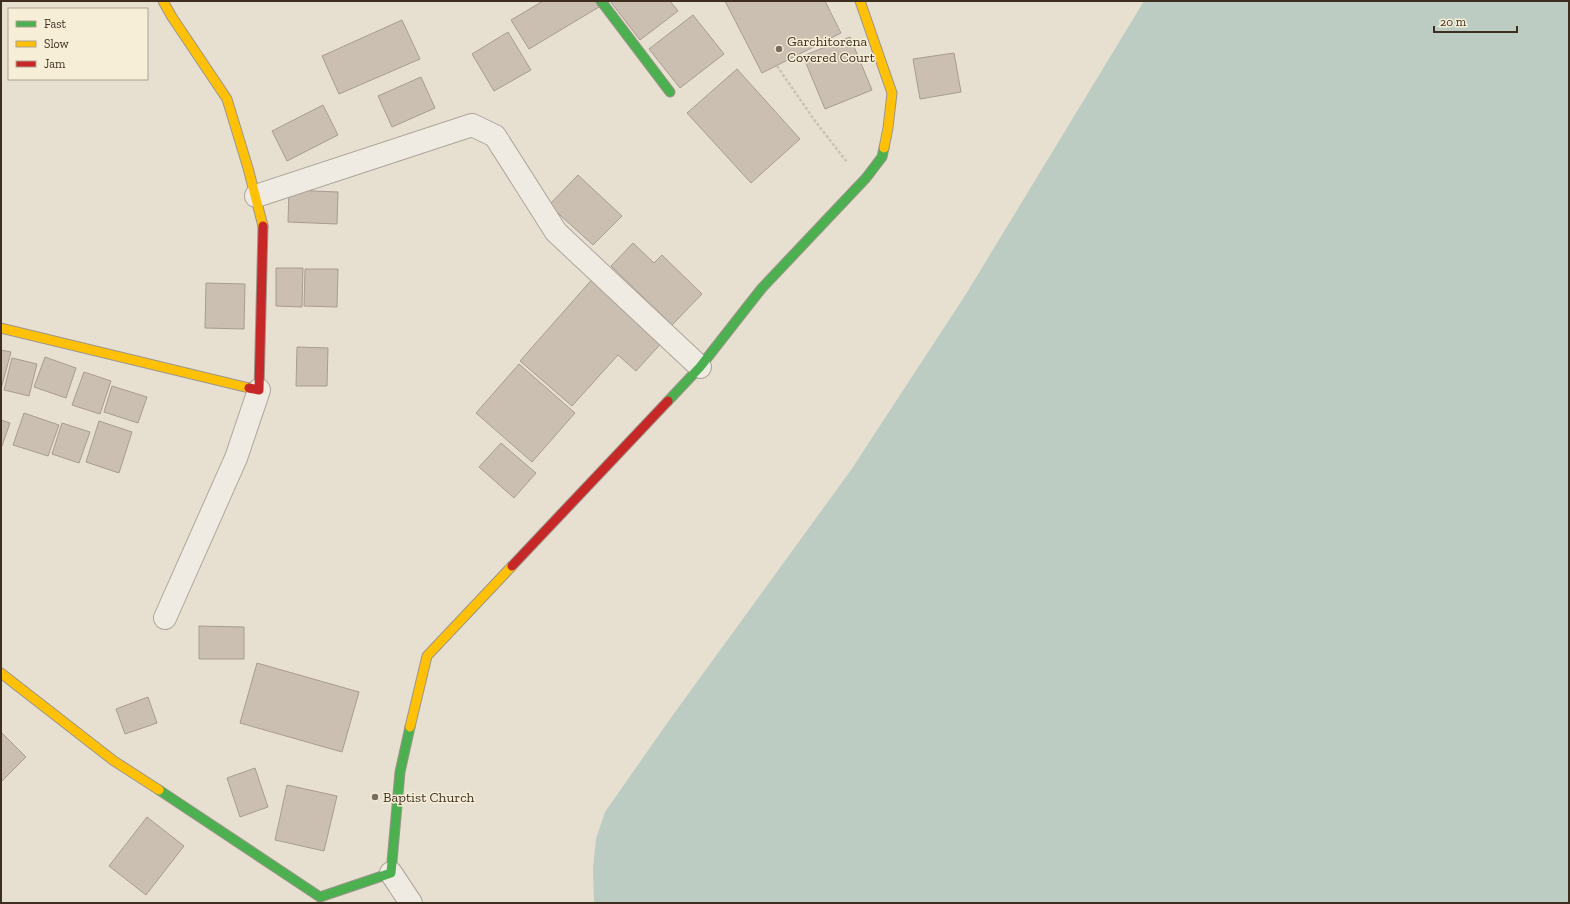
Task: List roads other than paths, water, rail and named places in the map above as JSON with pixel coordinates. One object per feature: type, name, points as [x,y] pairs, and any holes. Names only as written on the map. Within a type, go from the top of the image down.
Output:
[{"type":"street","points":[[163,1],[172,17],[227,99],[264,228],[259,390],[236,458],[165,618]]},
{"type":"street","points":[[601,1],[670,92]]},
{"type":"street","points":[[410,903],[391,873],[400,772],[427,656],[700,367],[762,288],[866,178],[882,157],[888,128],[892,93],[860,1]]},
{"type":"street","points":[[256,196],[472,125],[494,136],[556,232],[700,367]]},
{"type":"street","points":[[1,328],[259,390]]},
{"type":"street","points":[[1,673],[114,761],[320,897],[391,873]]},
{"type":"place","name":"Garchitorena Covered Court","points":[[779,49]]},
{"type":"place","name":"Baptist Church","points":[[375,797]]}]
